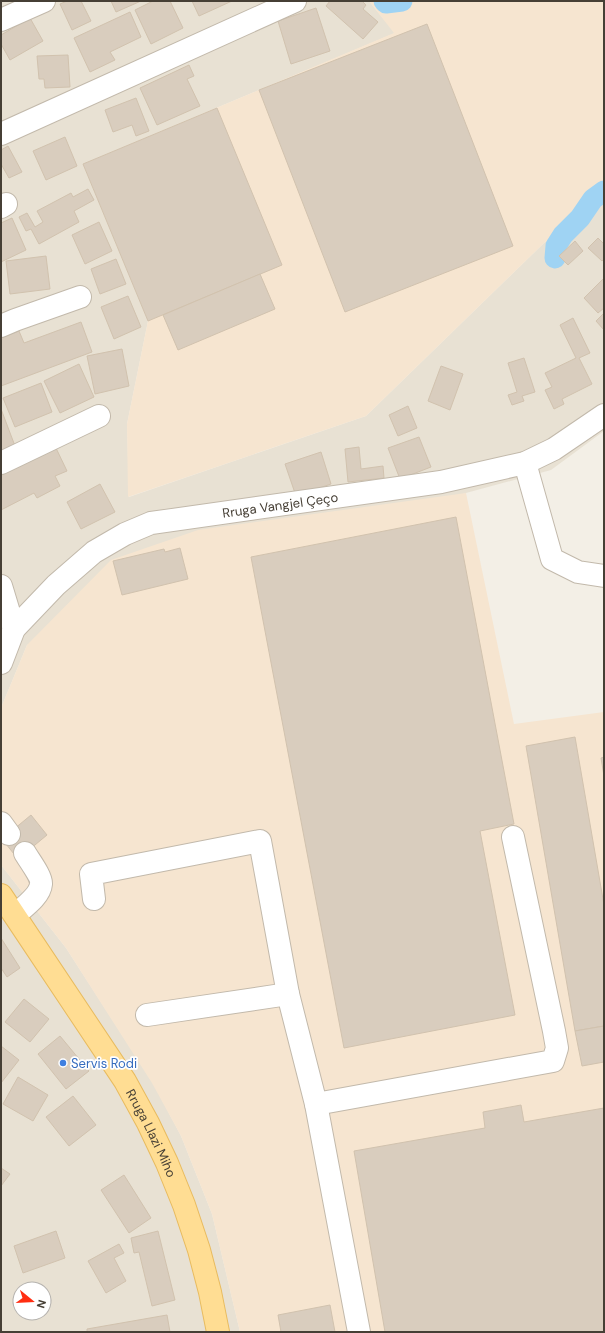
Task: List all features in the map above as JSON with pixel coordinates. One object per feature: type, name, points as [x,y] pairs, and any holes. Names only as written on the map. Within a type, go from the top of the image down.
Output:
[{"type":"main road","name":"Rruga Llazi Miho","points":[[5,901],[125,1081],[148,1123],[167,1163],[184,1205],[199,1250],[210,1292],[218,1332]]},
{"type":"street","points":[[1,20],[44,1]]},
{"type":"street","points":[[1,134],[295,1]]},
{"type":"street","points":[[1,326],[80,297]]},
{"type":"street","name":"Rruga Vangjel Çeço","points":[[1,663],[14,629],[56,585],[94,552],[125,534],[151,524],[441,482],[524,463],[554,450],[604,415]]},
{"type":"street","points":[[1,463],[98,416]]},
{"type":"street","points":[[524,463],[552,559],[578,572],[604,576]]},
{"type":"street","points":[[1,586],[14,629]]},
{"type":"street","points":[[316,1104],[553,1061],[557,1048],[554,1031],[513,837]]},
{"type":"street","points":[[94,899],[91,874],[260,841],[288,994],[316,1104],[359,1332]]},
{"type":"street","points":[[5,901],[30,902],[38,891],[41,883],[39,877],[25,853]]},
{"type":"street","points":[[147,1015],[288,994]]},
{"type":"shaded area","points":[[1,1],[369,1],[395,33],[83,164],[148,321],[127,424],[129,497],[366,416],[544,243],[604,193],[604,431],[551,470],[466,493],[27,645],[1,708]]},
{"type":"shaded area","points":[[369,1],[604,1],[604,193],[544,243],[366,416],[128,497],[127,424],[148,321],[83,164],[394,33]]},
{"type":"shaded area","points":[[466,493],[514,724],[604,712],[604,1332],[240,1332],[212,1214],[181,1136],[152,1083],[66,948],[1,865],[1,708],[27,645],[111,560],[198,530]]},
{"type":"shaded area","points":[[1,865],[66,948],[153,1083],[181,1136],[212,1214],[240,1332],[1,1332]]},
{"type":"building","points":[[67,1],[81,1],[91,21],[72,30],[60,4]]},
{"type":"building","points":[[111,1],[141,1],[116,12]]},
{"type":"building","points":[[153,1],[170,1],[183,28],[151,44],[135,10]]},
{"type":"building","points":[[192,1],[232,1],[199,16]]},
{"type":"building","points":[[330,1],[362,1],[366,5],[363,9],[378,22],[363,39],[326,6]]},
{"type":"building","points":[[316,8],[330,51],[291,64],[278,21]]},
{"type":"building","points":[[130,12],[141,37],[110,52],[115,60],[90,72],[74,38]]},
{"type":"building","points":[[30,18],[43,41],[10,60],[1,44],[1,35]]},
{"type":"building","points":[[427,24],[513,246],[345,312],[259,90]]},
{"type":"building","points":[[68,55],[70,87],[45,88],[44,79],[39,79],[37,56]]},
{"type":"building","points":[[189,65],[194,76],[187,79],[200,106],[157,125],[140,88]]},
{"type":"building","points":[[136,98],[149,131],[136,136],[132,125],[113,132],[105,110]]},
{"type":"building","points":[[217,108],[282,265],[148,321],[83,164]]},
{"type":"building","points":[[65,137],[77,166],[46,180],[33,151]]},
{"type":"building","points":[[8,146],[22,172],[9,178],[1,164],[1,150]]},
{"type":"building","points":[[88,189],[94,200],[74,211],[79,222],[39,244],[31,229],[26,231],[19,217],[27,213],[35,227],[43,222],[37,211],[71,193],[73,197]]},
{"type":"building","points":[[12,218],[26,250],[1,262],[1,223]]},
{"type":"building","points":[[99,222],[112,251],[85,264],[72,235]]},
{"type":"building","points":[[598,238],[604,244],[604,259],[602,261],[588,248]]},
{"type":"building","points":[[575,241],[583,251],[568,265],[559,256]]},
{"type":"building","points":[[46,256],[50,289],[10,294],[6,261]]},
{"type":"building","points":[[116,259],[126,284],[100,294],[91,269]]},
{"type":"building","points":[[260,274],[275,309],[178,350],[163,315]]},
{"type":"building","points":[[604,278],[604,308],[598,313],[584,298]]},
{"type":"building","points":[[128,296],[141,327],[114,339],[101,307]]},
{"type":"building","points":[[604,313],[604,330],[596,321]]},
{"type":"building","points":[[573,318],[590,353],[579,358],[592,384],[562,399],[564,404],[554,409],[545,390],[552,387],[545,373],[576,358],[560,325]]},
{"type":"building","points":[[81,322],[92,352],[1,386],[1,338],[19,331],[24,343]]},
{"type":"building","points":[[122,349],[129,386],[95,394],[87,356]]},
{"type":"building","points":[[524,358],[535,392],[522,396],[524,401],[512,405],[508,395],[517,392],[508,363]]},
{"type":"building","points":[[79,364],[94,397],[60,413],[44,381]]},
{"type":"building","points":[[441,366],[463,374],[450,410],[428,401]]},
{"type":"building","points":[[41,383],[52,412],[15,427],[3,398]]},
{"type":"building","points":[[408,406],[417,428],[398,436],[389,415]]},
{"type":"building","points":[[1,409],[15,446],[1,452]]},
{"type":"building","points":[[419,437],[431,467],[400,479],[388,448]]},
{"type":"building","points":[[55,446],[67,471],[55,476],[60,486],[37,498],[34,493],[1,510],[1,474]]},
{"type":"building","points":[[359,447],[361,469],[383,466],[384,478],[348,482],[345,449]]},
{"type":"building","points":[[321,452],[331,484],[296,496],[285,464]]},
{"type":"building","points":[[100,484],[115,512],[81,529],[67,502]]},
{"type":"building","points":[[456,517],[514,824],[480,831],[515,1015],[344,1048],[251,557]]},
{"type":"building","points":[[180,548],[188,579],[122,595],[113,561],[164,549],[165,552]]},
{"type":"building","points":[[575,737],[604,905],[604,1026],[575,1031],[526,746]]},
{"type":"building","points":[[604,757],[604,776],[601,758]]},
{"type":"building","points":[[31,815],[47,835],[18,859],[2,839]]},
{"type":"building","points":[[1,938],[20,968],[7,977],[1,968]]},
{"type":"building","points":[[24,999],[49,1019],[30,1042],[5,1022]]},
{"type":"building","points":[[604,1026],[604,1062],[582,1066],[575,1031]]},
{"type":"building","name":"Servis Rodi","points":[[60,1036],[89,1071],[66,1089],[38,1054]]},
{"type":"building","points":[[1,1046],[19,1060],[1,1083]]},
{"type":"building","points":[[18,1077],[48,1095],[33,1121],[3,1104]]},
{"type":"building","points":[[73,1096],[96,1125],[69,1146],[46,1117]]},
{"type":"building","points":[[521,1105],[524,1122],[604,1108],[604,1332],[385,1332],[354,1151],[485,1128],[483,1112]]},
{"type":"building","points":[[1,1168],[10,1174],[1,1186]]},
{"type":"building","points":[[124,1175],[151,1218],[129,1233],[101,1190]]},
{"type":"building","points":[[56,1231],[65,1258],[23,1273],[14,1246]]},
{"type":"building","points":[[158,1231],[175,1300],[152,1306],[139,1252],[134,1253],[131,1238]]},
{"type":"building","points":[[119,1244],[124,1253],[114,1258],[126,1281],[106,1293],[88,1261]]},
{"type":"building","points":[[330,1305],[335,1332],[281,1332],[278,1315]]},
{"type":"building","points":[[167,1315],[170,1332],[87,1332],[87,1329]]},
{"type":"waterway","points":[[384,1],[386,3],[402,1]]},
{"type":"waterway","points":[[555,258],[556,246],[563,235],[580,218],[593,199],[604,191]]},
{"type":"place","name":"Servis Rodi","points":[[63,1063]]}]
